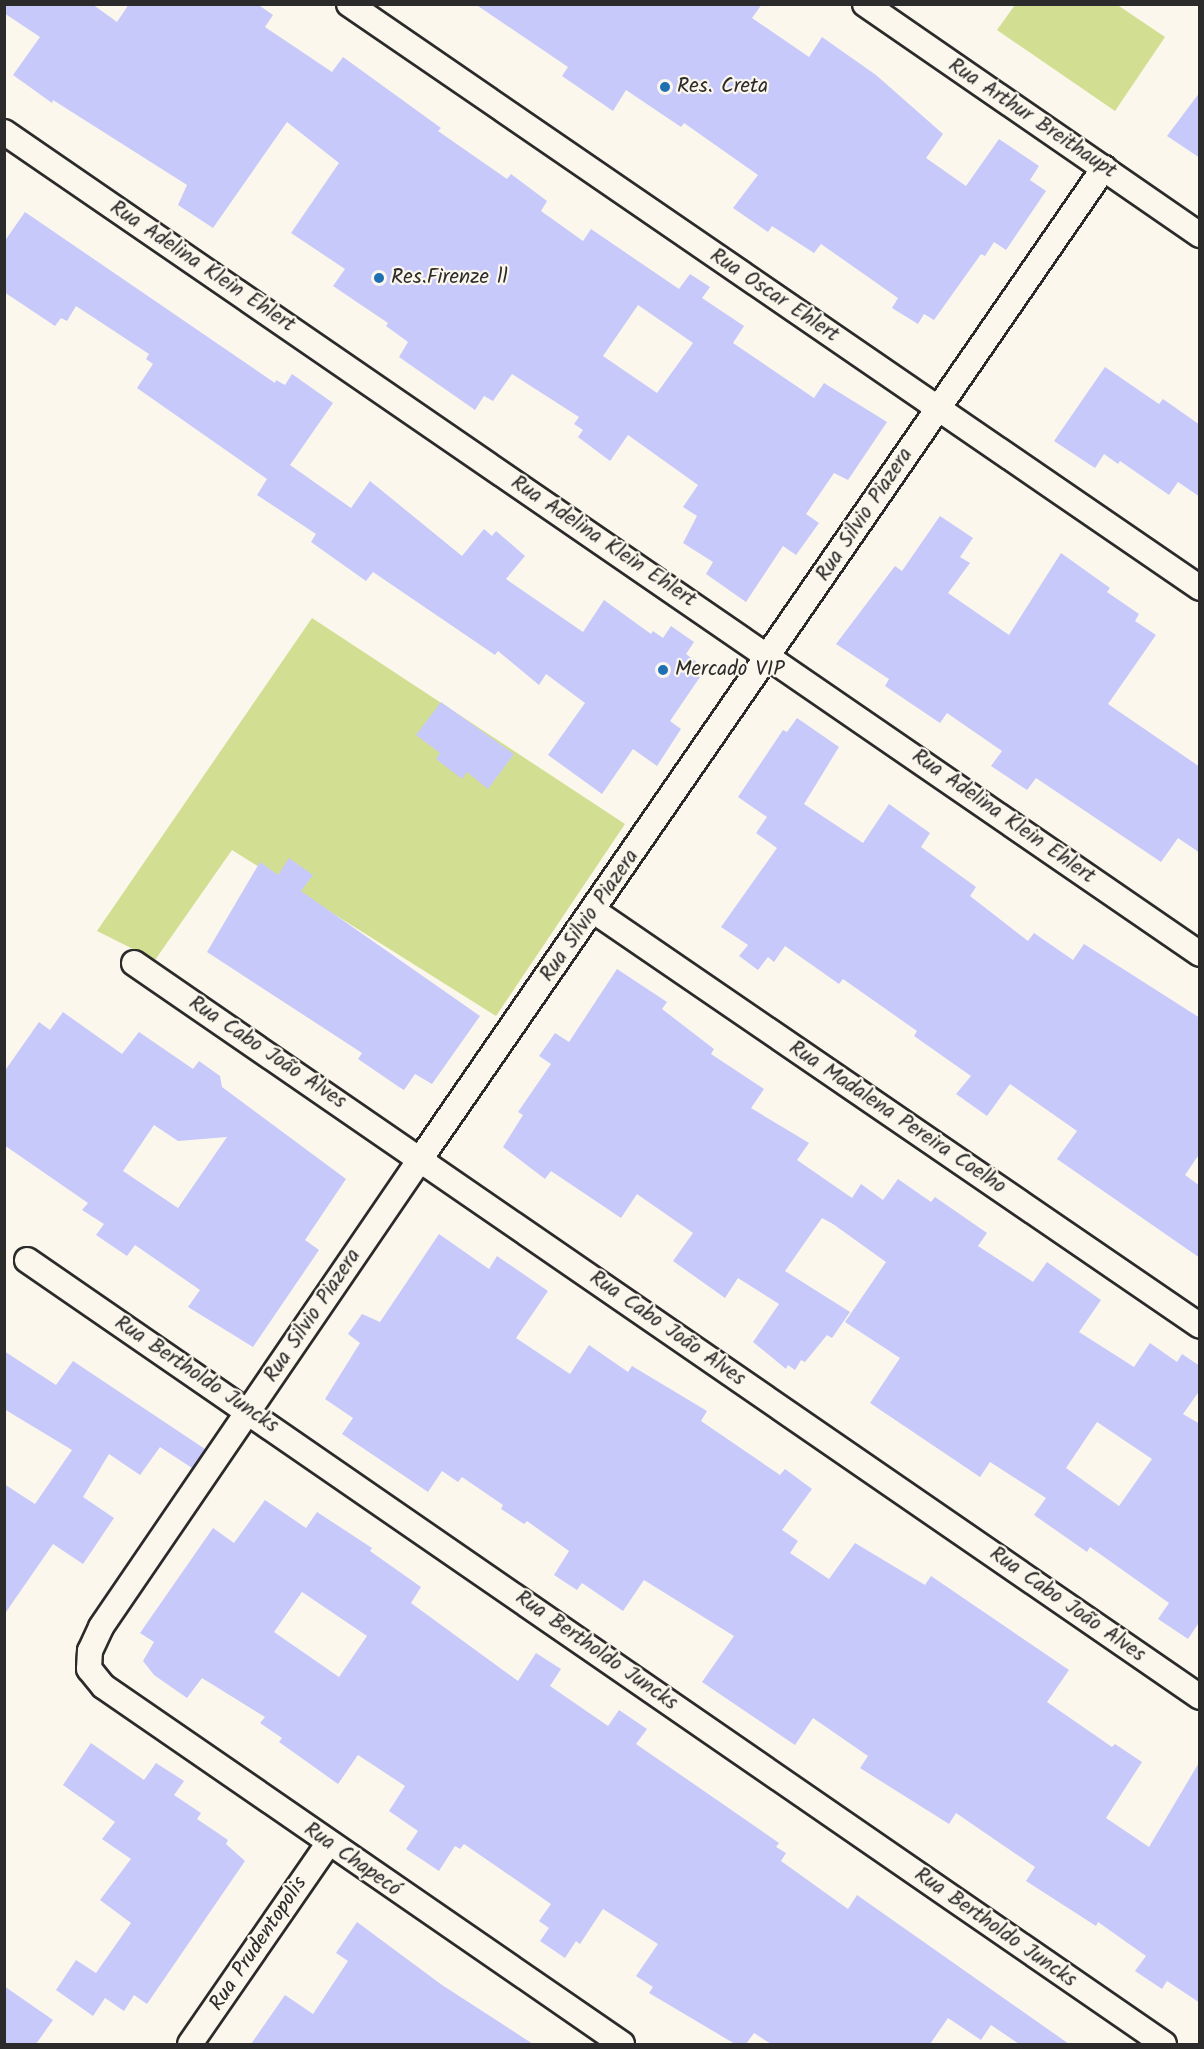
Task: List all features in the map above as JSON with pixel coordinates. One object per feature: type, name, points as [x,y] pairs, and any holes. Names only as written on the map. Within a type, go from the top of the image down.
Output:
[{"type":"street","name":"Rua Oscar Ehlert","points":[[349,4],[1200,588]]},
{"type":"street","name":"Rua Arthur Breithaupt","points":[[865,4],[1200,235]]},
{"type":"street","name":"Rua Adelina Klein Ehlert","points":[[4,132],[769,655],[1200,954]]},
{"type":"street","name":"Rua Silvio Piazera","points":[[89,1669],[90,1651],[101,1627],[421,1158],[594,911],[1104,168]]},
{"type":"street","name":"Rua Madalena Pereira Coelho","points":[[594,911],[1200,1326]]},
{"type":"street","name":"Rua Cabo João Alves","points":[[134,963],[421,1158],[1200,1697]]},
{"type":"street","name":"Rua Bertholdo Juncks","points":[[27,1260],[249,1410],[1164,2044]]},
{"type":"street","name":"Rua Chapecó","points":[[89,1669],[103,1686],[328,1844],[622,2044]]},
{"type":"street","name":"Rua Prudentopolis","points":[[190,2044],[328,1844]]},
{"type":"green space","points":[[1116,4],[1165,37],[1115,111],[997,30],[1015,5]]},
{"type":"green space","points":[[312,618],[625,824],[496,1016],[232,850],[155,960],[97,931]]},
{"type":"building","points":[[4,4],[92,4],[117,22],[129,4],[257,4],[273,15],[265,27],[332,72],[343,57],[441,128],[438,131],[507,179],[511,174],[547,201],[541,211],[583,241],[591,229],[679,289],[690,274],[710,287],[702,298],[744,326],[733,343],[814,398],[824,383],[887,422],[848,480],[834,473],[806,514],[819,523],[796,555],[783,546],[746,602],[706,574],[713,562],[683,543],[697,516],[683,507],[698,485],[628,435],[610,461],[578,437],[583,430],[574,424],[579,417],[512,374],[493,401],[484,396],[475,410],[399,357],[408,342],[386,326],[388,323],[333,286],[345,269],[291,233],[339,163],[287,122],[213,228],[178,205],[187,185],[53,100],[52,103],[13,75],[40,37],[4,13]],"holes":[[[638,305],[693,343],[657,393],[603,356]]]},
{"type":"building","points":[[475,4],[762,4],[752,18],[809,57],[822,37],[876,75],[943,134],[926,158],[966,186],[999,139],[1039,166],[1030,180],[1046,191],[1006,250],[994,242],[985,256],[981,254],[934,320],[924,314],[918,324],[892,308],[898,298],[821,244],[814,253],[772,226],[768,232],[733,208],[758,175],[684,123],[681,127],[626,90],[613,111],[562,76],[568,67]]},
{"type":"building","points":[[1200,92],[1200,158],[1167,136]]},
{"type":"building","points":[[25,212],[275,383],[276,380],[285,385],[292,374],[333,403],[290,465],[351,508],[370,481],[462,556],[484,529],[492,536],[496,531],[525,556],[506,579],[583,632],[604,600],[651,634],[653,631],[663,638],[671,626],[694,642],[686,654],[702,666],[696,674],[700,677],[670,721],[681,729],[657,766],[633,749],[602,794],[548,755],[585,703],[546,674],[539,685],[498,651],[495,655],[373,572],[366,581],[311,542],[316,534],[257,495],[267,479],[137,388],[153,364],[146,359],[149,354],[76,306],[67,321],[61,318],[55,326],[4,292],[4,242]]},
{"type":"building","points":[[1105,367],[1159,404],[1163,399],[1200,425],[1200,497],[1178,482],[1169,495],[1120,461],[1118,464],[1104,454],[1095,468],[1054,441]]},
{"type":"building","points":[[940,516],[973,538],[960,557],[970,563],[948,593],[1009,635],[1061,553],[1110,588],[1107,592],[1139,614],[1135,621],[1156,635],[1108,704],[1200,767],[1200,853],[1178,838],[1161,862],[1036,778],[1027,790],[991,766],[1002,751],[947,713],[940,723],[885,686],[889,679],[836,644],[895,566],[902,571]]},
{"type":"building","points":[[441,702],[514,754],[488,789],[467,772],[462,779],[436,759],[440,753],[416,735]]},
{"type":"building","points":[[797,718],[839,747],[804,804],[863,843],[889,804],[930,833],[921,847],[976,887],[970,896],[1028,941],[1034,933],[1073,960],[1084,944],[1200,1018],[1200,1153],[1185,1175],[1200,1186],[1200,1258],[1057,1159],[1077,1131],[1010,1084],[987,1116],[956,1094],[971,1076],[914,1036],[917,1031],[843,979],[839,984],[785,946],[774,962],[768,957],[758,970],[739,956],[748,945],[721,927],[777,848],[756,833],[767,817],[738,797],[783,730],[787,732]]},
{"type":"building","points":[[289,858],[313,875],[301,891],[480,1016],[432,1084],[415,1074],[404,1090],[358,1059],[362,1053],[207,952],[260,862],[278,875]]},
{"type":"building","points":[[617,969],[667,1002],[662,1009],[714,1049],[711,1054],[764,1089],[751,1108],[809,1143],[797,1160],[852,1198],[861,1184],[883,1200],[898,1179],[931,1202],[935,1197],[987,1233],[978,1246],[1033,1282],[1047,1262],[1101,1300],[1079,1332],[1134,1367],[1150,1343],[1177,1362],[1182,1354],[1200,1366],[1200,1390],[1183,1414],[1200,1424],[1200,1621],[1188,1639],[1158,1619],[1169,1603],[1090,1547],[1087,1552],[1034,1515],[1046,1498],[990,1462],[980,1477],[870,1403],[900,1358],[845,1322],[886,1262],[822,1218],[785,1271],[850,1312],[832,1338],[827,1335],[805,1362],[801,1360],[795,1370],[788,1365],[786,1369],[753,1342],[779,1304],[738,1278],[725,1298],[673,1261],[693,1233],[637,1194],[621,1218],[551,1171],[545,1179],[503,1147],[523,1115],[518,1112],[551,1064],[539,1056],[555,1033],[569,1042]],"holes":[[[1097,1422],[1152,1459],[1119,1506],[1066,1468]]]},
{"type":"building","points":[[63,1012],[122,1054],[139,1032],[193,1069],[199,1061],[220,1076],[222,1087],[346,1179],[305,1240],[319,1250],[253,1347],[188,1307],[200,1290],[135,1245],[127,1256],[96,1235],[104,1224],[82,1210],[88,1203],[4,1145],[4,1072],[39,1022],[50,1030]],"holes":[[[154,1125],[178,1141],[227,1137],[178,1208],[123,1171]]]},
{"type":"building","points":[[439,1234],[489,1269],[497,1256],[548,1291],[516,1338],[570,1374],[589,1345],[628,1372],[632,1366],[707,1411],[701,1421],[780,1475],[785,1469],[812,1489],[782,1530],[798,1541],[790,1553],[829,1579],[855,1543],[925,1585],[931,1576],[1069,1670],[1047,1702],[1112,1747],[1115,1744],[1142,1762],[1106,1818],[1149,1847],[1200,1761],[1200,2003],[1167,1981],[1162,1989],[1135,1971],[1146,1956],[1098,1922],[1096,1926],[1026,1881],[1035,1867],[956,1813],[949,1824],[860,1768],[868,1756],[813,1718],[795,1745],[702,1682],[734,1636],[644,1580],[623,1611],[582,1583],[577,1590],[554,1575],[569,1551],[527,1521],[524,1524],[501,1509],[503,1505],[462,1477],[458,1482],[442,1471],[428,1492],[342,1434],[353,1418],[325,1399],[360,1343],[348,1334],[362,1314],[380,1322]]},
{"type":"building","points":[[4,1351],[56,1385],[73,1361],[205,1449],[192,1468],[160,1447],[140,1475],[109,1454],[83,1497],[114,1518],[83,1564],[53,1544],[4,1615],[4,1484],[35,1504],[72,1450],[4,1409]]},
{"type":"building","points":[[265,1500],[306,1528],[317,1512],[372,1548],[370,1551],[421,1587],[411,1603],[518,1681],[536,1653],[561,1669],[550,1686],[608,1726],[619,1710],[647,1729],[636,1744],[779,1843],[776,1847],[786,1853],[781,1861],[848,1909],[857,1895],[1069,2044],[1019,2044],[991,2025],[981,2040],[948,2018],[930,2044],[771,2044],[754,2033],[746,2044],[735,2044],[649,1993],[653,1987],[636,1976],[658,1944],[603,1909],[580,1944],[576,1941],[565,1958],[540,1941],[549,1928],[539,1921],[551,1904],[464,1844],[460,1849],[455,1846],[439,1871],[406,1849],[418,1831],[389,1811],[405,1786],[358,1755],[338,1784],[279,1742],[282,1738],[260,1723],[265,1717],[202,1678],[187,1698],[154,1675],[143,1661],[154,1642],[140,1633],[213,1528],[234,1543]],"holes":[[[302,1592],[367,1636],[339,1677],[274,1632]]]},
{"type":"building","points":[[91,1743],[144,1780],[156,1763],[184,1781],[174,1795],[201,1813],[197,1819],[228,1840],[226,1844],[245,1861],[147,2004],[134,1995],[124,2011],[105,1998],[93,2016],[56,1990],[76,1960],[96,1973],[131,1923],[100,1900],[131,1859],[102,1839],[115,1822],[63,1785]]},
{"type":"building","points":[[357,1922],[442,1985],[533,2044],[251,2044],[285,1995],[313,2014],[348,1961],[336,1953]]},
{"type":"building","points":[[4,1986],[53,2020],[36,2044],[4,2044]]},
{"type":"place","name":"Res. Creta","points":[[665,87]]},
{"type":"place","name":"Res.Firenze ll","points":[[379,278]]},
{"type":"place","name":"Mercado VIP","points":[[663,670]]}]
